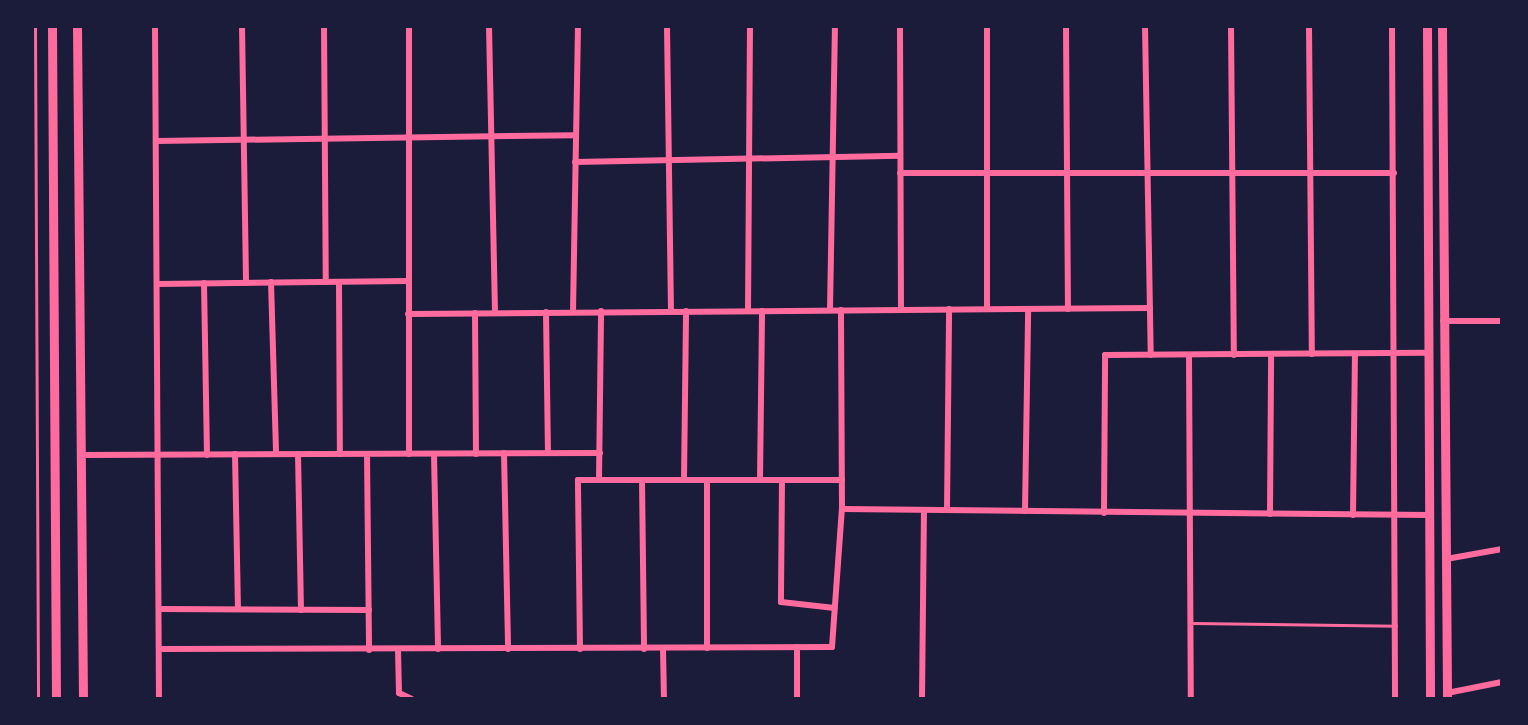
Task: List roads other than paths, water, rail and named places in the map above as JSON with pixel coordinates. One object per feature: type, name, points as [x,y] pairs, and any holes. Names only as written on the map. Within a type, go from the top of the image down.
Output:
[{"type":"main road","points":[[52,26],[56,699]]},
{"type":"main road","points":[[77,26],[83,699]]},
{"type":"main road","points":[[1427,26],[1430,699]]},
{"type":"main road","points":[[1442,26],[1447,696]]},
{"type":"street","points":[[155,26],[160,454],[159,699]]},
{"type":"street","points":[[242,26],[246,283]]},
{"type":"street","points":[[324,26],[326,282]]},
{"type":"street","points":[[409,26],[409,454]]},
{"type":"street","points":[[489,26],[495,313]]},
{"type":"street","points":[[573,312],[578,26]]},
{"type":"street","points":[[667,26],[671,311]]},
{"type":"street","points":[[748,311],[750,26]]},
{"type":"street","points":[[830,310],[835,26]]},
{"type":"street","points":[[900,26],[901,310]]},
{"type":"street","points":[[987,26],[987,309]]},
{"type":"street","points":[[1066,26],[1068,309]]},
{"type":"street","points":[[1145,26],[1151,355]]},
{"type":"street","points":[[1231,26],[1234,355]]},
{"type":"street","points":[[1309,26],[1312,354]]},
{"type":"street","points":[[1392,26],[1397,355],[1395,699]]},
{"type":"street","points":[[156,141],[576,135]]},
{"type":"street","points":[[575,162],[900,156]]},
{"type":"street","points":[[900,173],[1394,173]]},
{"type":"street","points":[[158,284],[408,281]]},
{"type":"street","points":[[271,282],[276,454]]},
{"type":"street","points":[[339,282],[340,454]]},
{"type":"street","points":[[204,283],[207,455]]},
{"type":"street","points":[[408,314],[1150,308]]},
{"type":"street","points":[[947,510],[949,309]]},
{"type":"street","points":[[1025,511],[1028,309]]},
{"type":"street","points":[[160,649],[832,647],[842,509],[841,310]]},
{"type":"street","points":[[599,480],[601,311]]},
{"type":"street","points":[[684,480],[686,311]]},
{"type":"street","points":[[760,480],[762,311]]},
{"type":"street","points":[[546,312],[548,453]]},
{"type":"street","points":[[475,313],[476,454]]},
{"type":"street","points":[[1443,321],[1502,321]]},
{"type":"street","points":[[1104,513],[1105,355],[1428,353]]},
{"type":"street","points":[[1270,514],[1271,354]]},
{"type":"street","points":[[1353,515],[1355,354]]},
{"type":"street","points":[[1189,355],[1191,699]]},
{"type":"street","points":[[504,453],[508,649]]},
{"type":"street","points":[[82,455],[600,453]]},
{"type":"street","points":[[235,454],[238,609]]},
{"type":"street","points":[[298,454],[301,610]]},
{"type":"street","points":[[367,454],[369,650]]},
{"type":"street","points":[[434,454],[438,649]]},
{"type":"street","points":[[580,649],[578,480],[842,480]]},
{"type":"street","points":[[642,480],[644,649]]},
{"type":"street","points":[[707,480],[707,648]]},
{"type":"street","points":[[782,480],[781,602],[835,608]]},
{"type":"street","points":[[842,509],[1429,515]]},
{"type":"street","points":[[922,699],[924,510]]},
{"type":"street","points":[[1446,559],[1502,549]]},
{"type":"street","points":[[160,609],[369,610]]},
{"type":"street","points":[[797,647],[797,699]]},
{"type":"street","points":[[663,648],[664,699]]},
{"type":"street","points":[[398,649],[399,693],[412,699]]},
{"type":"street","points":[[1447,696],[1502,682]]},
{"type":"lane","points":[[35,26],[38,699]]},
{"type":"lane","points":[[1190,623],[1396,626]]}]
